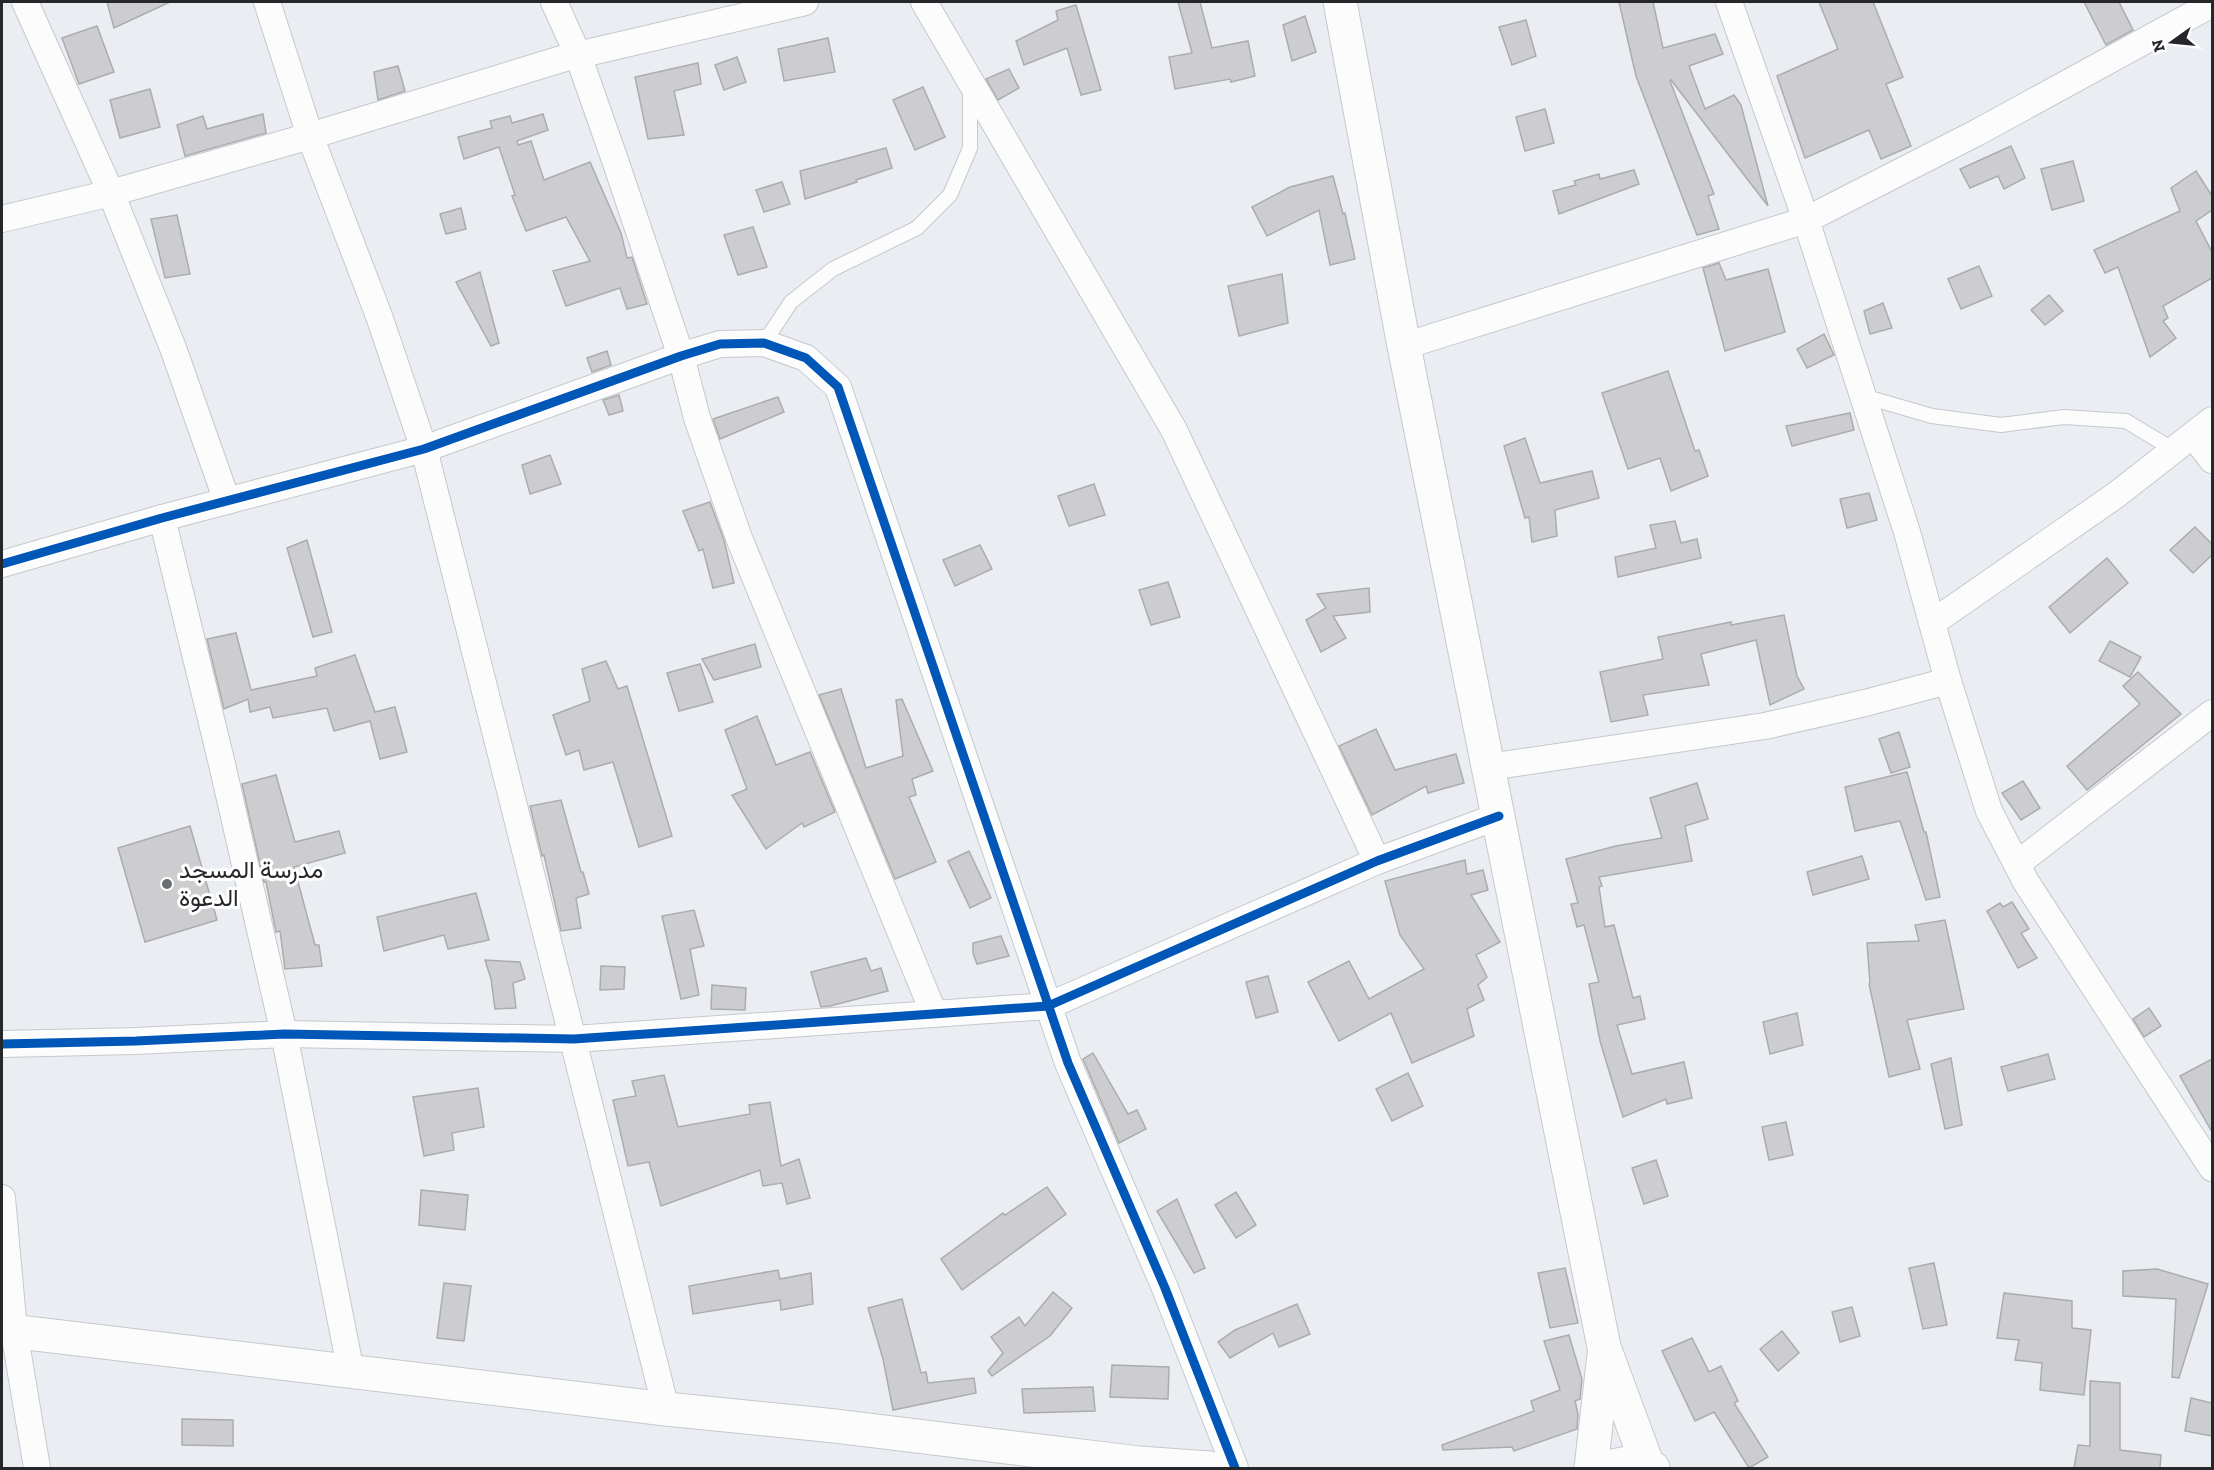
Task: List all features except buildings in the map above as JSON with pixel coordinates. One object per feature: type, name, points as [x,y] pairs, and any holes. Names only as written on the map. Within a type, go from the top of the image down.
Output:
[{"type":"highway","points":[[1340,2],[1404,346],[1604,1347],[1650,1467]]},
{"type":"highway","points":[[8,1330],[666,1409],[835,1426],[1140,1463],[1209,1468]]},
{"type":"highway","points":[[1591,1468],[1604,1347]]},
{"type":"highway","points":[[1603,1468],[1628,1463],[1650,1467]]},
{"type":"street","points":[[25,2],[111,193],[173,348],[227,501]]},
{"type":"street","points":[[267,2],[310,136],[379,316],[424,449],[666,1409]]},
{"type":"street","points":[[554,2],[578,55],[681,356],[697,418],[739,538],[934,1014]]},
{"type":"street","points":[[2,219],[111,193],[578,55],[805,2]]},
{"type":"street","points":[[924,2],[1174,430],[1377,861]]},
{"type":"street","points":[[1729,2],[1806,220],[1907,532],[1947,681],[1989,811],[2026,882],[2212,1168]]},
{"type":"street","points":[[1404,346],[1806,220],[1978,132],[2212,4]]},
{"type":"street","points":[[2,564],[162,518],[424,449],[720,344],[764,343],[806,358],[838,387],[1068,1063],[1165,1288],[1235,1468]]},
{"type":"street","points":[[1932,623],[2116,495],[2193,435],[2212,460]]},
{"type":"street","points":[[162,518],[221,759],[284,1034],[351,1372]]},
{"type":"street","points":[[1489,767],[1765,726],[1947,681]]},
{"type":"street","points":[[2017,864],[2212,713]]},
{"type":"street","points":[[2,1044],[284,1034],[574,1039],[1048,1006],[1207,938],[1377,861],[1499,816]]},
{"type":"street","points":[[2,1197],[8,1330],[37,1468]]},
{"type":"lane","points":[[764,343],[791,302],[833,269],[917,228],[950,195],[970,148],[970,81]]},
{"type":"lane","points":[[1863,396],[1932,416],[2001,425],[2064,417],[2126,421],[2193,435]]},
{"type":"cycle path","points":[[2,564],[162,518],[424,449],[720,344],[764,343],[806,358],[838,387],[1068,1063],[1165,1288],[1235,1468]]},
{"type":"cycle path","points":[[2,1044],[284,1034],[574,1039],[1048,1006],[1377,861],[1499,816]]},
{"type":"place","name":"مدرسة المسجد الدعوة","points":[[167,884]]}]
